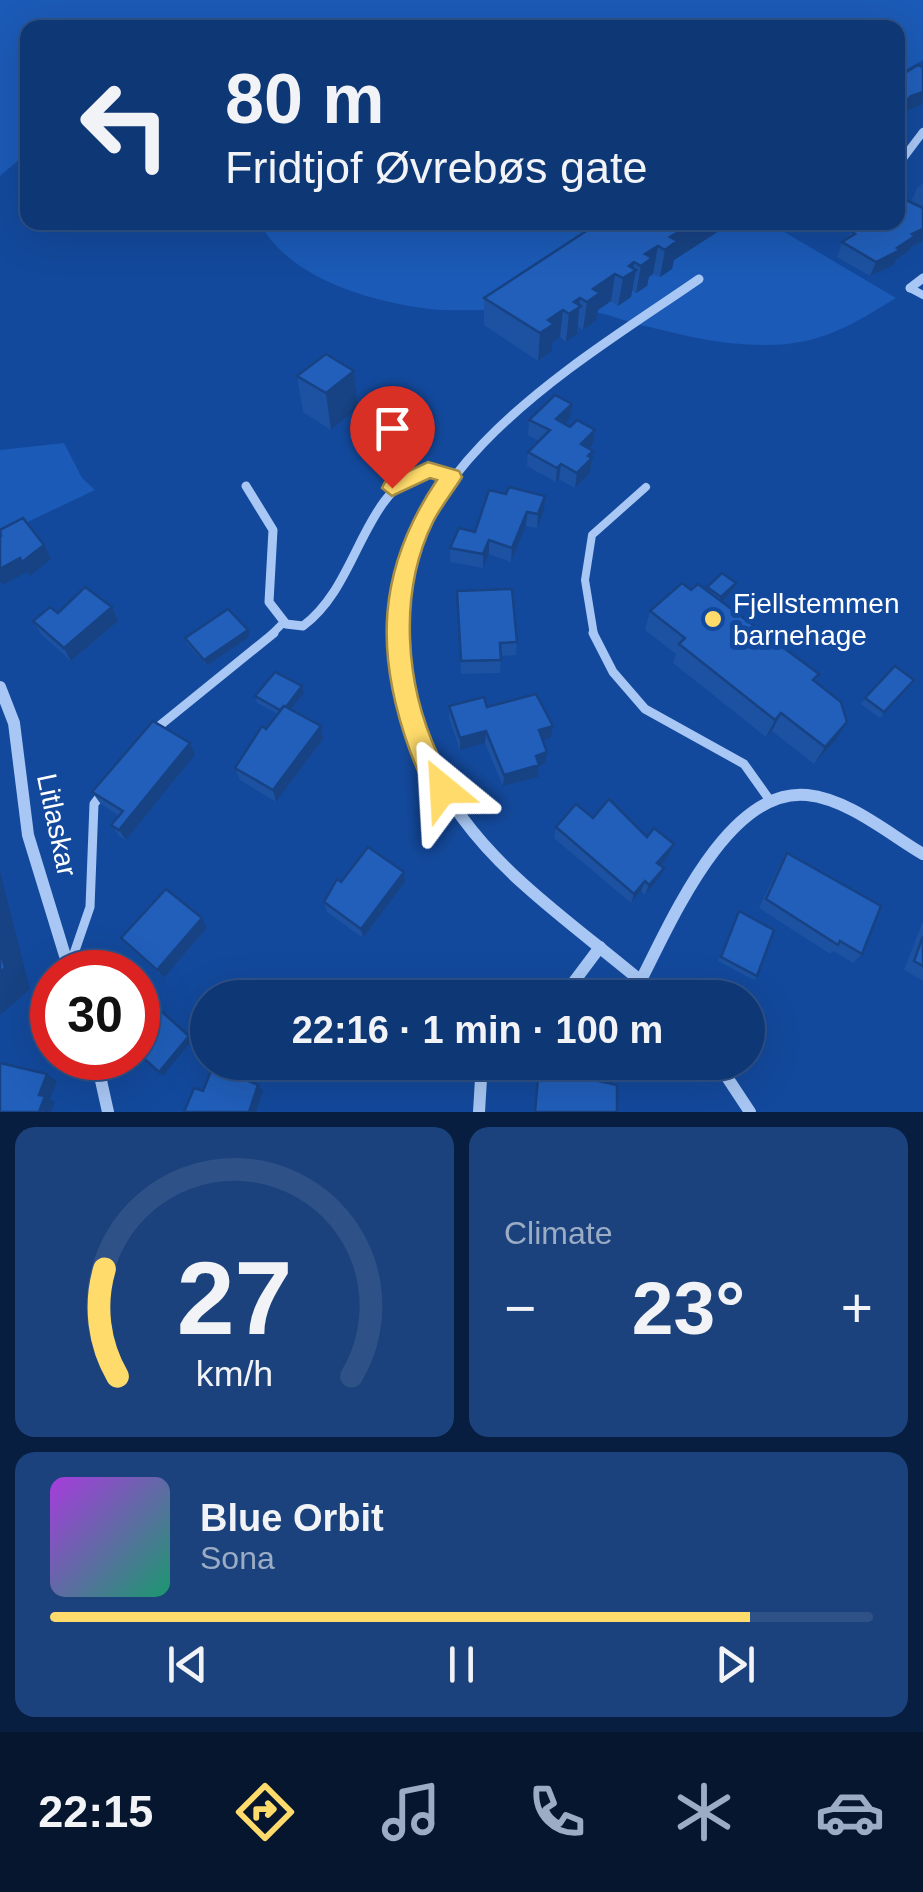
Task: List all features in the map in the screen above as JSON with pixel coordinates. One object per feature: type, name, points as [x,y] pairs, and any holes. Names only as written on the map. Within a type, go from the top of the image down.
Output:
[{"type":"street","points":[[905,156],[923,132]]},
{"type":"street","points":[[910,288],[923,278]]},
{"type":"street","points":[[699,279],[520,407],[451,477],[423,519],[400,588],[396,627],[410,715],[428,763],[459,814],[502,864],[555,916],[641,980],[708,862],[742,820],[769,799],[786,794],[808,795],[830,802],[923,854]]},
{"type":"street","points":[[246,486],[275,530],[278,552],[269,602],[284,622],[298,625],[323,614],[392,488],[428,470],[451,477]]},
{"type":"street","name":"Litlaskar","points":[[0,687],[14,724],[28,835],[63,950]]},
{"type":"street","points":[[575,980],[600,947]]},
{"type":"street","points":[[101,1080],[108,1112]]},
{"type":"street","points":[[479,1112],[481,1080]]},
{"type":"street","points":[[729,1080],[750,1112]]},
{"type":"lane","points":[[910,288],[923,296]]},
{"type":"lane","points":[[646,487],[592,535],[585,580],[590,627],[613,672],[645,709],[744,764],[769,799]]},
{"type":"lane","points":[[148,737],[284,622]]},
{"type":"lane","points":[[78,950],[96,867],[94,804],[105,789]]},
{"type":"shaded area","points":[[0,0],[923,0],[923,60],[905,70],[905,20],[20,20],[20,159],[0,176]]},
{"type":"shaded area","points":[[265,230],[781,230],[896,298],[817,338],[782,344],[734,343],[597,312],[430,309],[382,300],[311,273],[273,242]]},
{"type":"shaded area","points":[[64,443],[82,478],[95,490],[0,535],[0,450]]},
{"type":"building","points":[[918,65],[923,67],[923,92],[905,102],[905,73]]},
{"type":"building","points":[[905,199],[923,208],[923,229],[912,234],[915,236],[897,248],[900,250],[876,262],[842,242],[855,234],[851,231],[905,230]]},
{"type":"building","points":[[588,230],[682,230],[670,237],[677,241],[665,250],[658,246],[645,254],[652,258],[641,266],[634,262],[629,266],[636,270],[623,278],[615,274],[593,289],[600,293],[587,302],[580,298],[574,302],[581,306],[569,314],[563,310],[548,320],[554,324],[540,333],[484,298]]},
{"type":"building","points":[[326,354],[354,371],[326,393],[297,376]]},
{"type":"building","points":[[555,395],[572,404],[556,419],[570,427],[577,420],[595,430],[581,444],[593,451],[588,456],[592,458],[577,473],[561,464],[557,468],[528,452],[550,430],[529,420]]},
{"type":"building","points":[[509,487],[545,496],[538,514],[527,512],[512,548],[489,540],[483,554],[450,548],[459,528],[475,532],[489,490],[506,494]]},
{"type":"building","points":[[23,518],[44,545],[22,562],[20,558],[0,569],[0,530]]},
{"type":"building","points":[[722,573],[736,583],[721,597],[707,587]]},
{"type":"building","points":[[682,583],[691,590],[698,584],[819,674],[813,680],[841,702],[847,722],[825,747],[781,713],[775,720],[679,644],[685,638],[650,611]]},
{"type":"building","points":[[85,587],[112,607],[64,648],[33,621],[50,607],[58,613]]},
{"type":"building","points":[[512,589],[517,642],[500,643],[501,660],[461,661],[457,591]]},
{"type":"building","points":[[228,609],[248,630],[204,660],[185,638]]},
{"type":"building","points":[[895,666],[914,680],[884,712],[865,698]]},
{"type":"building","points":[[275,672],[302,686],[280,710],[255,696]]},
{"type":"building","points":[[536,694],[553,726],[539,730],[547,752],[536,756],[539,765],[504,775],[486,731],[460,738],[449,706],[484,697],[487,707]]},
{"type":"building","points":[[284,706],[321,726],[273,790],[235,768],[262,726],[266,729]]},
{"type":"building","points":[[153,721],[190,743],[119,830],[111,825],[123,811],[92,792]]},
{"type":"building","points":[[609,799],[647,837],[654,828],[674,844],[657,863],[664,868],[649,885],[645,881],[634,894],[556,827],[576,804],[593,818]]},
{"type":"building","points":[[368,847],[404,872],[361,929],[324,902],[337,879],[341,882]]},
{"type":"building","points":[[787,853],[881,906],[862,954],[840,941],[838,945],[766,899]]},
{"type":"building","points":[[166,889],[202,918],[160,967],[160,950],[134,950],[121,938]]},
{"type":"building","points":[[739,911],[774,930],[757,976],[721,957]]},
{"type":"building","points":[[923,936],[923,966],[914,961]]},
{"type":"building","points":[[160,1012],[189,1036],[160,1071]]},
{"type":"building","points":[[0,1063],[30,1070],[30,1080],[45,1080],[39,1095],[45,1096],[39,1112],[0,1112]]},
{"type":"building","points":[[207,1080],[246,1080],[258,1085],[249,1112],[184,1112],[194,1088],[203,1091]]},
{"type":"building","points":[[538,1080],[594,1080],[617,1085],[617,1112],[535,1112]]},
{"type":"place","name":"Fjellstemmen barnehage","points":[[713,619]]},
{"type":"route","points":[[392,488],[428,470],[451,477],[423,519],[410,552],[400,588],[396,627],[410,715],[428,763],[443,789]]}]
